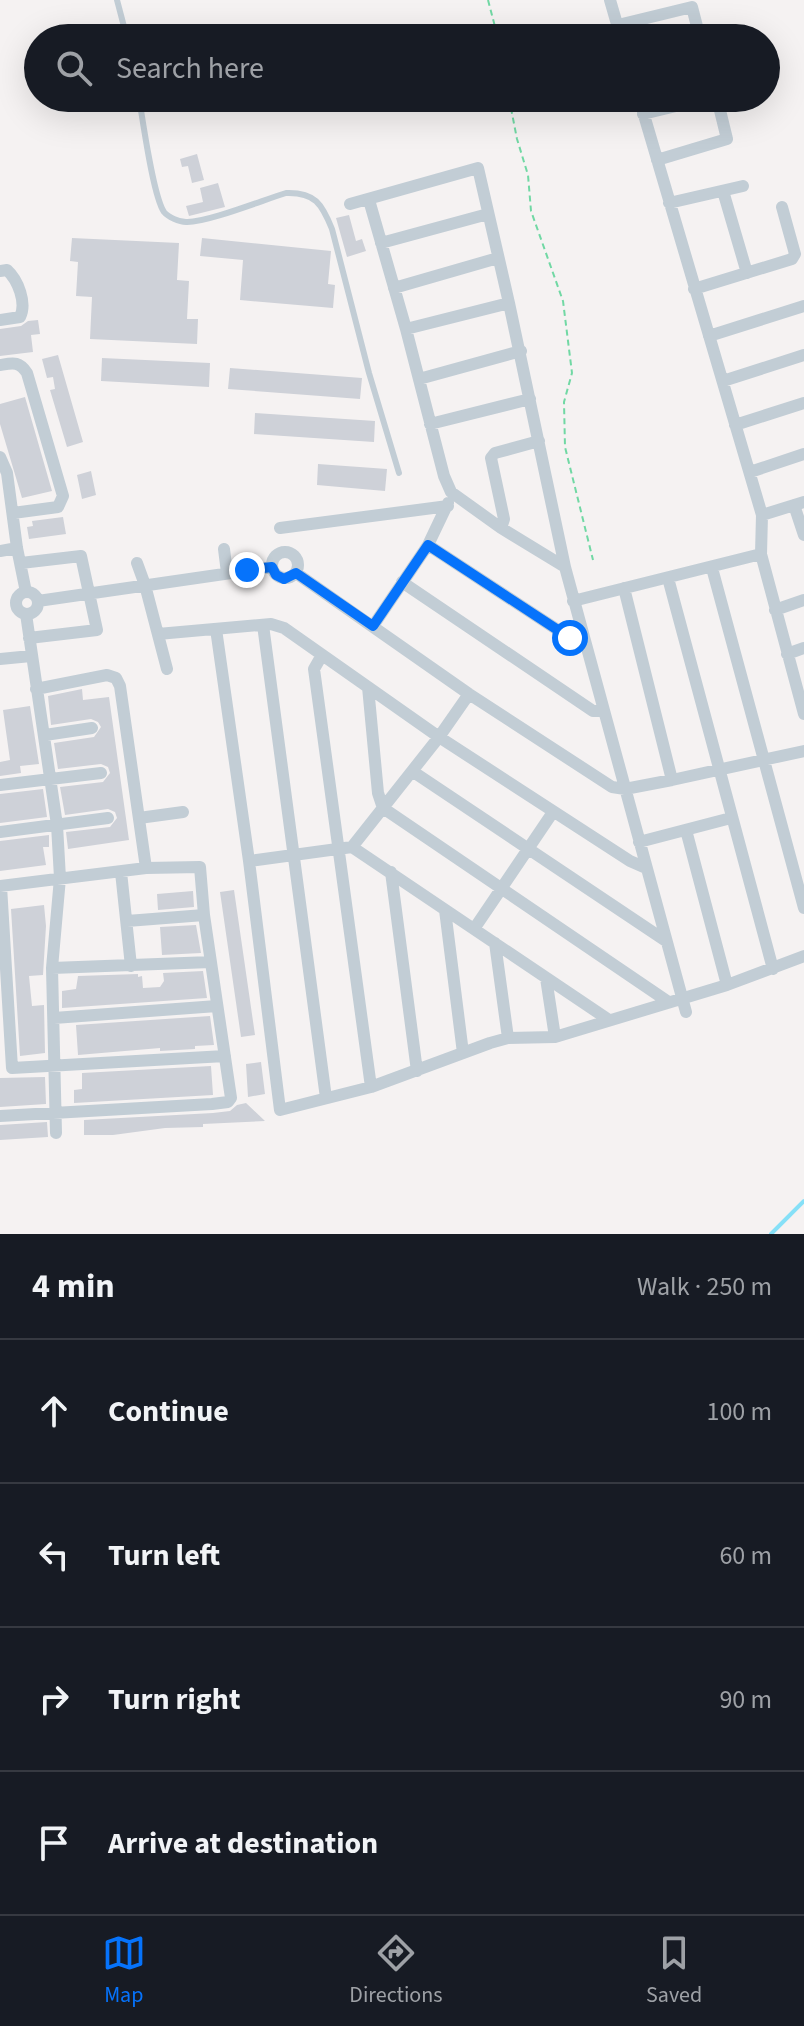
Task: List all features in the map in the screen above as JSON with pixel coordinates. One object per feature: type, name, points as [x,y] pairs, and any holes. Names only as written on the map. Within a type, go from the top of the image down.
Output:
[{"type":"street","points":[[610,0],[617,24]]},
{"type":"street","points":[[642,24],[692,7],[696,24]]},
{"type":"street","points":[[651,112],[643,114],[762,515],[761,554],[787,654],[802,696],[804,714]]},
{"type":"street","points":[[657,160],[727,139],[720,112]]},
{"type":"street","points":[[350,204],[478,168],[521,351],[573,601],[686,1012]]},
{"type":"street","points":[[669,203],[743,186]]},
{"type":"street","points":[[723,191],[747,273]]},
{"type":"street","points":[[369,200],[444,476],[451,492],[501,528],[565,567]]},
{"type":"street","points":[[694,289],[792,259],[795,254],[782,207]]},
{"type":"street","points":[[381,243],[488,214]]},
{"type":"street","points":[[394,288],[498,258]]},
{"type":"street","points":[[0,271],[7,270],[15,278],[23,310],[20,317],[0,320]]},
{"type":"street","points":[[406,329],[509,303]]},
{"type":"street","points":[[709,336],[804,306]]},
{"type":"street","points":[[419,379],[521,351]]},
{"type":"street","points":[[723,381],[804,355]]},
{"type":"street","points":[[0,365],[15,363],[27,373],[63,496],[58,507],[13,513]]},
{"type":"street","points":[[430,424],[530,399]]},
{"type":"street","points":[[735,425],[804,403]]},
{"type":"street","points":[[501,528],[504,519],[491,458],[495,453],[539,441]]},
{"type":"street","points":[[750,472],[804,454]]},
{"type":"street","points":[[0,457],[7,473],[26,592]]},
{"type":"street","points":[[373,626],[428,545],[448,506],[451,492]]},
{"type":"street","points":[[762,515],[799,504],[804,535]]},
{"type":"street","points":[[282,540],[448,506]]},
{"type":"street","points":[[282,540],[298,561],[296,573],[288,578],[279,577],[272,567],[282,540]]},
{"type":"street","points":[[428,545],[570,638],[583,637]]},
{"type":"street","points":[[0,551],[17,548]]},
{"type":"street","points":[[224,549],[227,573]]},
{"type":"street","points":[[21,563],[79,551],[97,630],[29,638]]},
{"type":"street","points":[[573,601],[761,554]]},
{"type":"street","points":[[137,563],[167,669]]},
{"type":"street","points":[[38,601],[272,567]]},
{"type":"street","points":[[712,568],[804,908]]},
{"type":"street","points":[[296,573],[469,694],[612,787],[625,789],[718,772],[804,751]]},
{"type":"street","points":[[668,578],[773,969]]},
{"type":"street","points":[[402,582],[593,711],[603,711]]},
{"type":"street","points":[[624,588],[672,780]]},
{"type":"street","points":[[38,601],[33,593],[19,595],[29,638],[57,825],[60,878],[52,968],[56,1133]]},
{"type":"street","points":[[775,610],[804,600]]},
{"type":"street","points":[[0,606],[34,612],[38,601]]},
{"type":"street","points":[[158,634],[271,624],[284,628],[439,737],[630,861],[646,868]]},
{"type":"street","points":[[263,625],[326,1098]]},
{"type":"street","points":[[216,629],[280,1110],[371,1087],[508,1038],[555,1037],[727,985],[804,956]]},
{"type":"street","points":[[787,654],[804,648]]},
{"type":"street","points":[[322,655],[314,669],[346,848],[371,1087]]},
{"type":"street","points":[[0,659],[31,656]]},
{"type":"street","points":[[36,689],[107,675],[116,678],[120,686],[146,868]]},
{"type":"street","points":[[368,687],[378,793],[383,808],[667,1001]]},
{"type":"street","points":[[346,848],[383,808],[469,694]]},
{"type":"street","points":[[45,735],[92,728]]},
{"type":"street","points":[[412,771],[666,941]]},
{"type":"street","points":[[0,785],[101,773]]},
{"type":"street","points":[[139,818],[183,812]]},
{"type":"street","points":[[474,929],[553,812]]},
{"type":"street","points":[[0,832],[108,818]]},
{"type":"street","points":[[639,842],[731,818]]},
{"type":"street","points":[[686,830],[727,985]]},
{"type":"street","points":[[249,861],[346,848],[391,872],[609,1020]]},
{"type":"street","points":[[0,1116],[228,1102],[231,1098],[225,1056],[217,1006],[204,915],[200,867],[146,868],[0,886],[6,1069],[225,1056]]},
{"type":"street","points":[[121,872],[131,966]]},
{"type":"street","points":[[391,872],[417,1071]]},
{"type":"street","points":[[445,910],[463,1053]]},
{"type":"street","points":[[127,921],[204,915]]},
{"type":"street","points":[[495,943],[508,1038]]},
{"type":"street","points":[[52,968],[211,962]]},
{"type":"street","points":[[546,978],[555,1037]]},
{"type":"street","points":[[54,1018],[217,1006]]},
{"type":"lane","points":[[117,0],[123,24]]},
{"type":"lane","points":[[142,112],[158,195],[168,216],[185,222],[203,219],[286,193],[300,193],[313,198],[323,207],[332,229],[369,373],[399,473]]},
{"type":"path","points":[[488,0],[494,24]]},
{"type":"path","points":[[512,112],[528,175],[531,211],[563,301],[572,373],[564,402],[565,447],[593,560]]},
{"type":"building","points":[[197,154],[204,180],[192,183],[188,166],[182,167],[180,159]]},
{"type":"building","points":[[218,183],[225,207],[189,216],[186,206],[203,202],[200,188]]},
{"type":"building","points":[[349,215],[356,241],[362,239],[366,251],[347,257],[336,218]]},
{"type":"building","points":[[72,238],[179,243],[177,280],[189,281],[187,319],[198,319],[197,344],[90,339],[92,297],[76,296],[78,262],[70,261]]},
{"type":"building","points":[[202,238],[331,251],[328,284],[335,285],[333,308],[240,300],[243,260],[200,256]]},
{"type":"building","points":[[38,320],[40,334],[31,335],[33,352],[0,356],[0,329]]},
{"type":"building","points":[[58,355],[83,442],[67,447],[50,390],[55,389],[53,377],[47,378],[42,359]]},
{"type":"building","points":[[102,358],[210,363],[209,387],[101,381]]},
{"type":"building","points":[[230,368],[362,378],[360,399],[228,389]]},
{"type":"building","points":[[25,397],[52,491],[22,498],[0,424],[0,404]]},
{"type":"building","points":[[255,413],[375,421],[374,442],[254,434]]},
{"type":"building","points":[[318,464],[387,469],[385,491],[317,485]]},
{"type":"building","points":[[91,471],[96,495],[82,499],[77,475]]},
{"type":"building","points":[[63,517],[66,534],[29,539],[27,527],[33,526],[32,521]]},
{"type":"building","points":[[82,689],[83,700],[109,697],[129,840],[68,849],[66,832],[110,827],[117,818],[115,812],[108,809],[65,815],[60,787],[103,782],[110,773],[108,767],[101,764],[58,769],[54,743],[94,737],[101,727],[91,719],[51,725],[48,696]]},
{"type":"building","points":[[30,706],[39,764],[20,766],[21,773],[0,776],[0,762],[10,760],[3,710]]},
{"type":"building","points":[[43,789],[47,817],[0,823],[0,794]]},
{"type":"building","points":[[49,835],[49,847],[43,847],[46,865],[0,871],[0,841]]},
{"type":"building","points":[[234,890],[255,1035],[241,1037],[220,892]]},
{"type":"building","points":[[193,891],[194,907],[158,910],[157,894]]},
{"type":"building","points":[[44,905],[43,975],[29,976],[32,1006],[44,1005],[45,1053],[20,1056],[11,909]]},
{"type":"building","points":[[196,925],[201,953],[162,955],[160,927]]},
{"type":"building","points":[[203,971],[207,998],[62,1008],[62,991],[76,989],[78,976],[138,974],[138,977],[142,976],[143,988],[160,987],[164,981],[163,973]]},
{"type":"building","points":[[210,1016],[214,1045],[195,1046],[195,1049],[160,1051],[160,1048],[78,1055],[76,1025]]},
{"type":"building","points":[[261,1062],[265,1094],[248,1097],[246,1064]]},
{"type":"building","points":[[211,1066],[213,1095],[74,1103],[74,1090],[82,1089],[82,1073]]},
{"type":"building","points":[[45,1077],[46,1104],[0,1107],[0,1078]]},
{"type":"building","points":[[246,1103],[265,1121],[84,1135],[84,1120],[213,1113],[230,1111]]},
{"type":"building","points":[[47,1122],[48,1137],[0,1140],[0,1125]]},
{"type":"waterway","points":[[771,1234],[804,1201]]},
{"type":"route","points":[[247,570],[272,567],[276,575],[284,579],[296,573],[373,626],[428,545],[570,638]]}]
